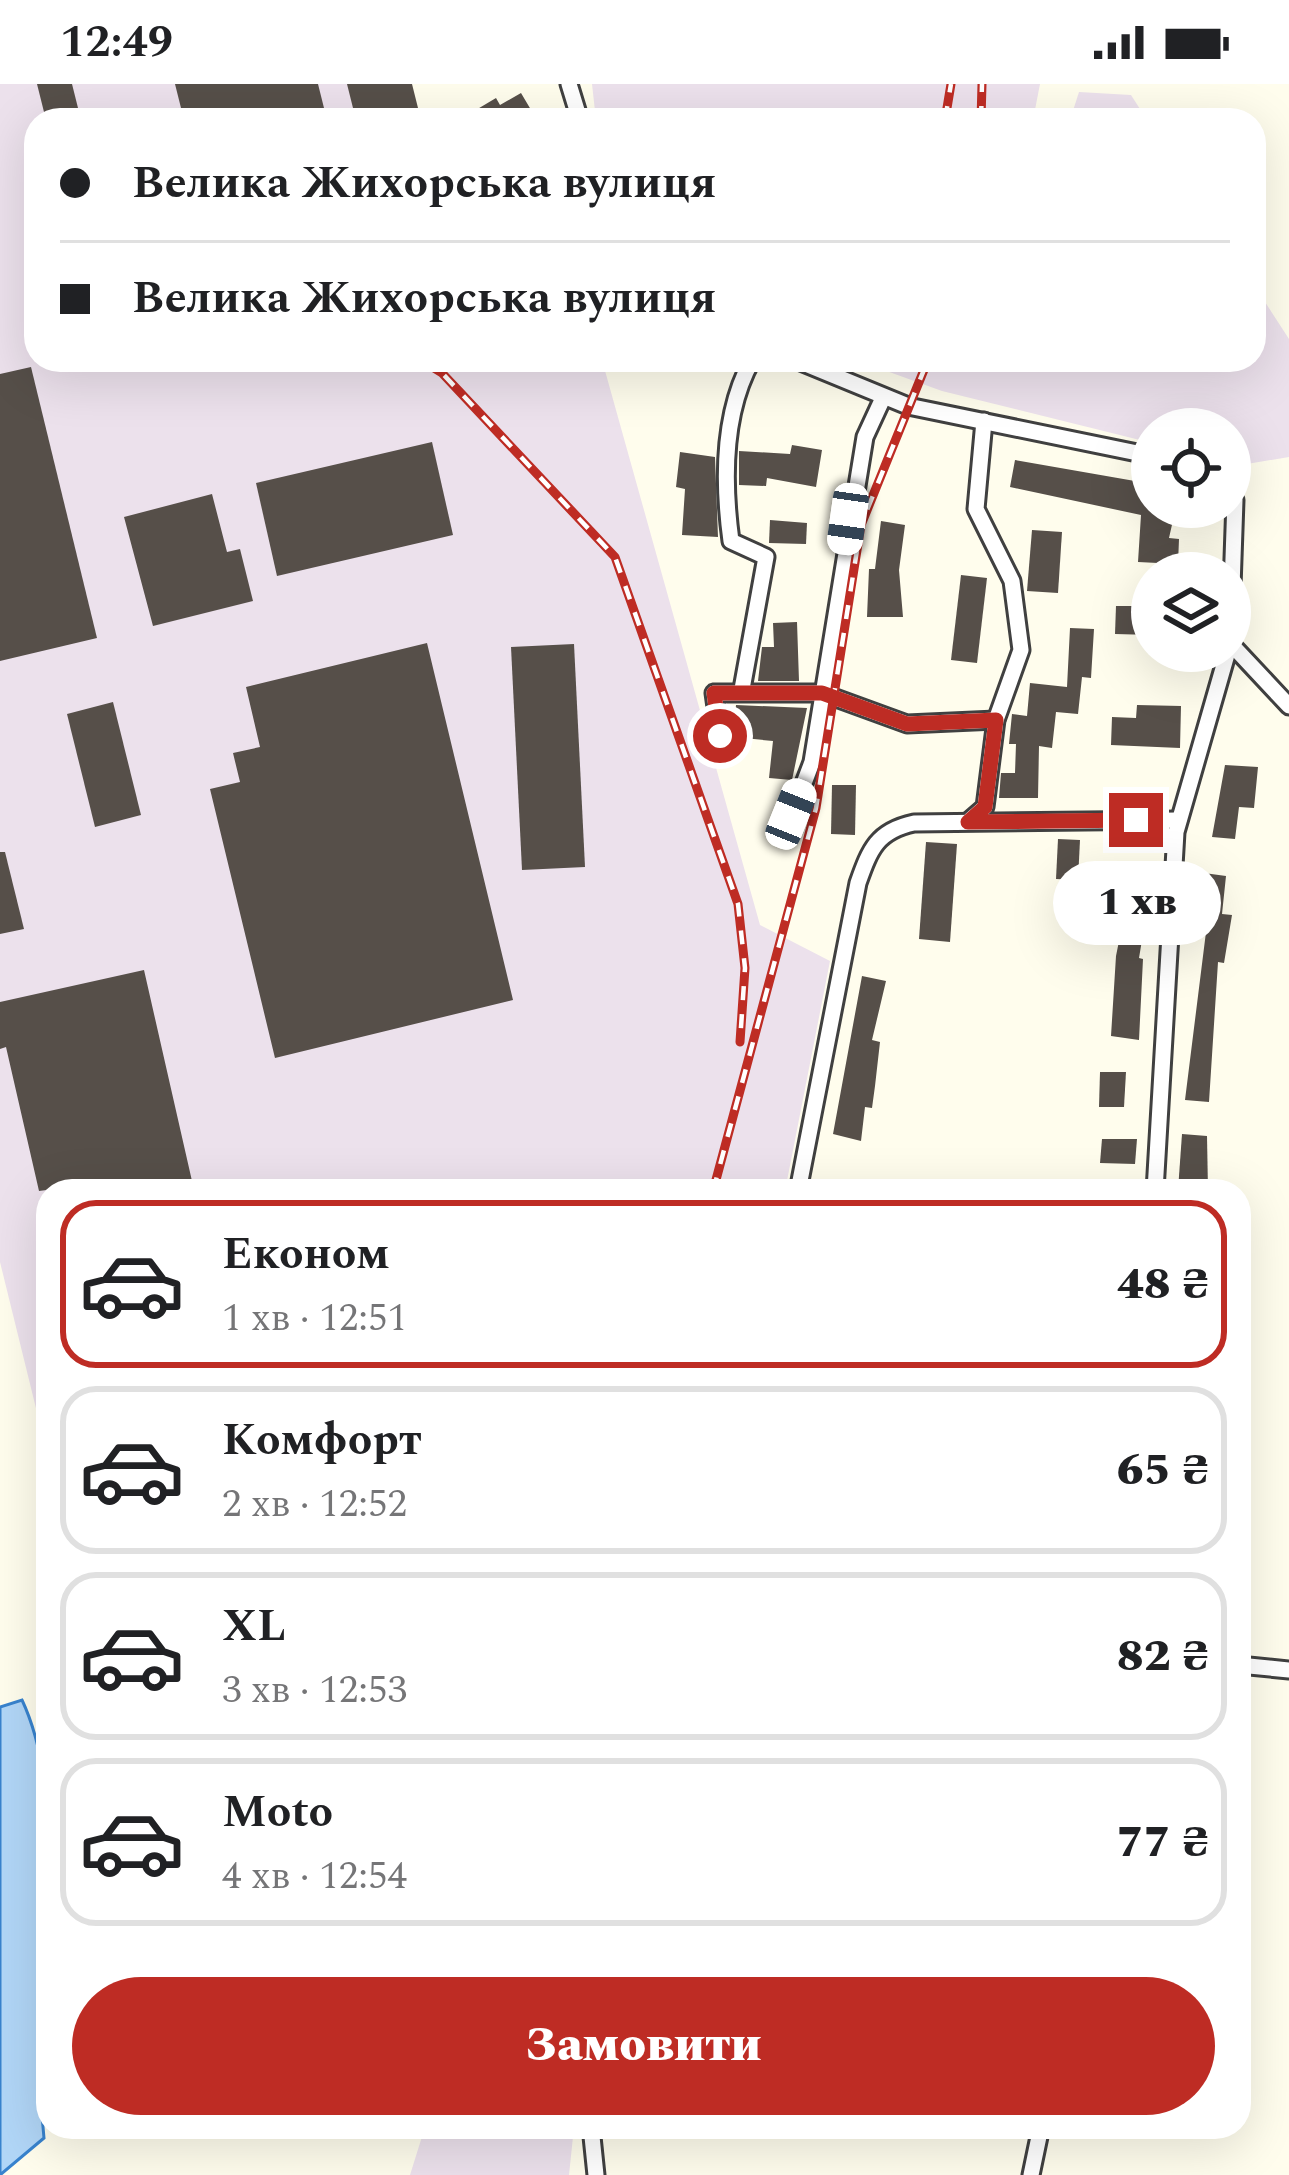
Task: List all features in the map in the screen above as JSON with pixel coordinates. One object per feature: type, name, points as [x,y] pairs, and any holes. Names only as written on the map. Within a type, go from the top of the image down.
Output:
[{"type":"street","points":[[742,689],[766,557],[731,541],[725,495],[736,388],[745,372]]},
{"type":"street","points":[[823,372],[883,398],[1131,452]]},
{"type":"street","points":[[791,814],[812,762],[852,499],[865,437],[883,398]]},
{"type":"street","points":[[968,822],[985,807],[996,720],[1021,650],[1012,581],[976,509],[984,422]]},
{"type":"street","points":[[1251,668],[1289,706]]},
{"type":"street","points":[[1156,1179],[1178,820],[1222,672]]},
{"type":"street","points":[[720,736],[714,693],[742,689],[822,693],[907,724],[996,720]]},
{"type":"street","points":[[800,1179],[858,884],[872,845],[889,828],[968,822],[1178,820]]},
{"type":"street","points":[[1251,1666],[1289,1670]]},
{"type":"street","points":[[592,2139],[596,2175]]},
{"type":"street","points":[[1031,2175],[1038,2139]]},
{"type":"shaded area","points":[[0,84],[411,84],[417,108],[24,108],[24,372],[605,372],[760,925],[830,961],[787,1179],[36,1179],[36,1408],[0,1262]]},
{"type":"shaded area","points":[[592,84],[1040,84],[1035,108],[595,108]]},
{"type":"shaded area","points":[[1079,92],[1131,95],[1139,108],[1074,108]]},
{"type":"shaded area","points":[[1266,304],[1289,339],[1289,457],[1251,463],[1251,408],[1131,408],[1131,438],[942,391],[889,372],[1266,372]]},
{"type":"shaded area","points":[[421,2139],[573,2139],[569,2175],[410,2175]]},
{"type":"water","points":[[22,1700],[36,1739],[36,2139],[43,2139],[0,2175],[0,1707]]},
{"type":"building","points":[[37,84],[72,84],[78,108],[43,108]]},
{"type":"building","points":[[175,84],[318,84],[324,108],[181,108]]},
{"type":"building","points":[[347,84],[412,84],[418,108],[353,108]]},
{"type":"building","points":[[521,93],[530,108],[479,108],[496,98],[500,105]]},
{"type":"building","points":[[24,369],[32,372],[97,638],[0,661],[0,374]]},
{"type":"building","points":[[432,442],[453,535],[277,576],[256,483]]},
{"type":"building","points":[[792,445],[822,450],[816,487],[767,478],[766,486],[739,485],[739,451],[790,454]]},
{"type":"building","points":[[680,452],[715,457],[718,537],[682,535],[685,489],[676,487]]},
{"type":"building","points":[[1015,460],[1131,480],[1131,513],[1010,487]]},
{"type":"building","points":[[212,494],[227,552],[240,549],[253,601],[153,626],[124,517]]},
{"type":"building","points":[[770,520],[807,523],[806,544],[769,543]]},
{"type":"building","points":[[881,521],[905,525],[899,570],[903,617],[867,617],[869,569],[875,569]]},
{"type":"building","points":[[1140,528],[1171,528],[1169,538],[1179,539],[1178,552],[1139,552]]},
{"type":"building","points":[[1032,530],[1062,532],[1058,593],[1027,591]]},
{"type":"building","points":[[961,575],[987,578],[977,663],[951,660]]},
{"type":"building","points":[[1116,606],[1131,606],[1131,634],[1115,634]]},
{"type":"building","points":[[797,622],[799,681],[758,681],[762,647],[774,647],[773,623]]},
{"type":"building","points":[[1070,628],[1094,629],[1091,678],[1082,677],[1078,714],[1056,712],[1052,748],[1039,746],[1038,798],[999,798],[1001,773],[1015,773],[1016,744],[1009,744],[1012,714],[1027,716],[1030,683],[1067,687]]},
{"type":"building","points":[[427,643],[513,1000],[275,1058],[210,789],[240,782],[233,753],[260,747],[246,687]]},
{"type":"building","points":[[574,644],[585,867],[522,870],[511,647]]},
{"type":"building","points":[[113,702],[141,815],[95,827],[67,714]]},
{"type":"building","points":[[736,705],[807,708],[792,780],[769,778],[773,741],[733,737]]},
{"type":"building","points":[[1137,705],[1181,706],[1180,748],[1111,745],[1112,717],[1136,718]]},
{"type":"building","points":[[1225,765],[1258,767],[1254,808],[1239,807],[1235,839],[1212,837]]},
{"type":"building","points":[[832,785],[856,785],[855,835],[831,834]]},
{"type":"building","points":[[1058,839],[1080,840],[1078,880],[1056,879]]},
{"type":"building","points":[[926,842],[957,844],[950,942],[919,939]]},
{"type":"building","points":[[0,852],[5,852],[24,929],[0,934]]},
{"type":"building","points":[[1204,873],[1226,876],[1222,914],[1232,915],[1224,963],[1218,962],[1209,1102],[1185,1100],[1206,932]]},
{"type":"building","points":[[1127,901],[1148,904],[1139,958],[1143,959],[1139,1040],[1111,1036],[1116,956]]},
{"type":"building","points":[[144,970],[192,1179],[36,1179],[6,1047],[0,1049],[0,1002]]},
{"type":"building","points":[[862,976],[886,981],[872,1040],[880,1042],[872,1108],[865,1107],[861,1141],[833,1134]]},
{"type":"building","points":[[1100,1072],[1126,1072],[1124,1107],[1099,1107]]},
{"type":"building","points":[[1182,1134],[1207,1136],[1208,1179],[1179,1179]]},
{"type":"building","points":[[1102,1139],[1137,1139],[1135,1164],[1100,1163]]},
{"type":"railway","points":[[947,108],[951,84]]},
{"type":"railway","points":[[981,108],[982,84]]},
{"type":"railway","points":[[440,372],[615,557],[738,904],[745,968],[740,1042]]},
{"type":"railway","points":[[716,1179],[816,808],[861,525],[923,372]]},
{"type":"route","points":[[720,736],[714,693],[742,689],[822,693],[907,724],[996,720],[985,807],[968,822],[1136,820]]}]
